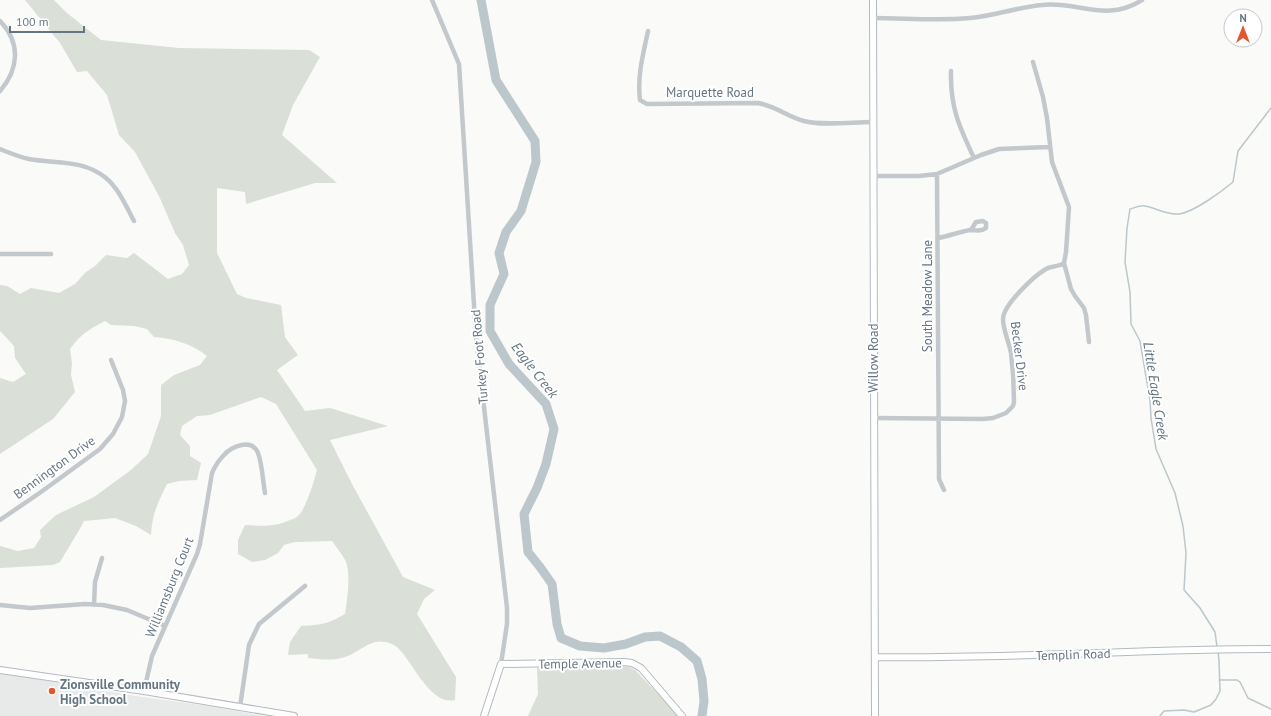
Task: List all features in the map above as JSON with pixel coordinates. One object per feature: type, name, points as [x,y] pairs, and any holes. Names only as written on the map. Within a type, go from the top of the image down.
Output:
[{"type":"street","name":"Turkey Foot Road","points":[[432,0],[459,64],[476,337],[506,608],[507,624],[501,664],[484,716]]},
{"type":"street","name":"Willow Road","points":[[873,0],[872,122],[875,716]]},
{"type":"street","points":[[872,18],[969,18],[990,16],[1041,5],[1095,11],[1110,11],[1126,8],[1142,0]]},
{"type":"street","points":[[0,21],[6,27],[13,41],[16,58],[11,75],[0,91]]},
{"type":"street","name":"Marquette Road","points":[[648,31],[638,87],[640,100],[647,104],[758,103],[772,106],[800,120],[811,123],[872,122]]},
{"type":"street","points":[[1033,62],[1043,97],[1047,118],[1049,147],[1052,162],[1056,175],[1067,198],[1069,207],[1066,252],[1062,264],[1071,289],[1084,308],[1089,342]]},
{"type":"street","points":[[951,71],[954,113],[974,158]]},
{"type":"street","points":[[873,176],[924,176],[937,174],[999,149],[1049,147]]},
{"type":"street","points":[[0,150],[30,159],[73,163],[98,173],[106,178],[118,192],[134,221]]},
{"type":"street","name":"South Meadow Lane","points":[[937,174],[939,479],[944,490]]},
{"type":"street","points":[[938,238],[971,230]]},
{"type":"street","points":[[0,254],[52,254]]},
{"type":"street","name":"Becker Drive","points":[[873,418],[983,419],[994,418],[1006,414],[1013,406],[1014,402],[1012,363],[1003,319],[1005,310],[1009,304],[1038,275],[1048,268],[1062,264]]},
{"type":"street","name":"Bennington Drive","points":[[0,520],[41,492],[100,448],[113,434],[122,417],[125,401],[111,360]]},
{"type":"street","name":"Williamsburg Court","points":[[144,691],[152,656],[197,554],[212,473],[225,454],[234,447],[242,445],[247,444],[254,447],[258,453],[265,493]]},
{"type":"street","points":[[94,605],[94,582],[102,558]]},
{"type":"street","points":[[240,707],[249,645],[259,624],[305,586]]},
{"type":"street","points":[[0,605],[36,608],[94,605],[113,606],[127,610],[165,626]]},
{"type":"street","name":"Templin Road","points":[[875,657],[942,657],[1207,649],[1271,649]]},
{"type":"street","name":"Temple Avenue","points":[[501,664],[632,663],[641,668],[682,716]]},
{"type":"street","points":[[0,670],[144,691],[294,716]]},
{"type":"shaded area","points":[[25,0],[54,0],[67,13],[101,40],[179,48],[309,50],[320,57],[293,105],[282,135],[337,183],[315,183],[246,204],[245,192],[217,188],[217,253],[237,294],[246,298],[281,305],[285,337],[298,355],[277,370],[305,411],[330,408],[388,426],[330,440],[352,484],[403,577],[435,590],[424,599],[417,614],[456,677],[455,700],[446,700],[438,697],[423,682],[398,648],[386,642],[374,642],[352,654],[337,659],[324,660],[308,658],[308,654],[288,655],[290,642],[301,626],[324,623],[345,614],[348,574],[345,559],[332,541],[295,542],[284,545],[278,553],[265,560],[252,562],[238,554],[238,540],[245,525],[274,525],[298,516],[307,501],[317,470],[276,404],[261,397],[210,415],[197,416],[182,426],[180,435],[190,446],[190,456],[201,463],[197,480],[179,481],[167,484],[156,508],[151,535],[136,526],[115,518],[84,521],[60,562],[53,565],[0,568],[0,546],[18,551],[34,548],[41,537],[40,530],[56,515],[94,497],[131,470],[148,454],[161,416],[161,385],[174,375],[200,365],[207,356],[182,342],[154,337],[147,329],[135,326],[111,325],[105,321],[85,333],[70,349],[72,363],[71,375],[75,392],[53,419],[0,454],[0,378],[13,382],[26,374],[15,358],[14,346],[0,331],[0,285],[7,286],[20,294],[31,288],[59,293],[75,284],[86,272],[95,266],[106,255],[127,258],[134,253],[168,279],[182,274],[189,265],[183,245],[175,233],[159,196],[135,152],[119,135],[107,95],[87,71],[77,72],[60,43]]},
{"type":"shaded area","points":[[623,666],[635,670],[679,716],[528,716],[538,694],[537,668]]},
{"type":"shaded area","name":"Zionsville Community High School","points":[[0,673],[136,696],[209,706],[264,716],[0,716]]},
{"type":"waterway","name":"Eagle Creek","points":[[481,0],[496,80],[535,141],[536,162],[521,211],[506,232],[499,253],[504,274],[490,305],[490,331],[509,364],[546,404],[554,429],[546,464],[537,488],[524,514],[528,552],[552,584],[557,624],[561,638],[580,646],[604,648],[626,644],[645,637],[660,636],[681,647],[697,661],[702,679],[704,701],[702,716]]},
{"type":"waterway","name":"Little Eagle Creek","points":[[1217,647],[1215,632],[1200,608],[1184,590],[1186,553],[1183,526],[1175,493],[1156,449],[1150,400],[1140,341],[1131,324],[1130,292],[1125,262],[1127,228],[1130,209],[1143,206],[1179,214],[1192,210],[1222,191],[1233,182],[1238,151],[1271,108]]},
{"type":"waterway","name":"Little Eagle Creek","points":[[1160,716],[1164,711],[1184,710],[1194,712],[1211,705],[1220,691],[1218,651]]},
{"type":"waterway","points":[[1219,680],[1237,680],[1240,682],[1248,698],[1271,709]]},
{"type":"place","name":"Zionsville Community High School","points":[[52,691]]}]
